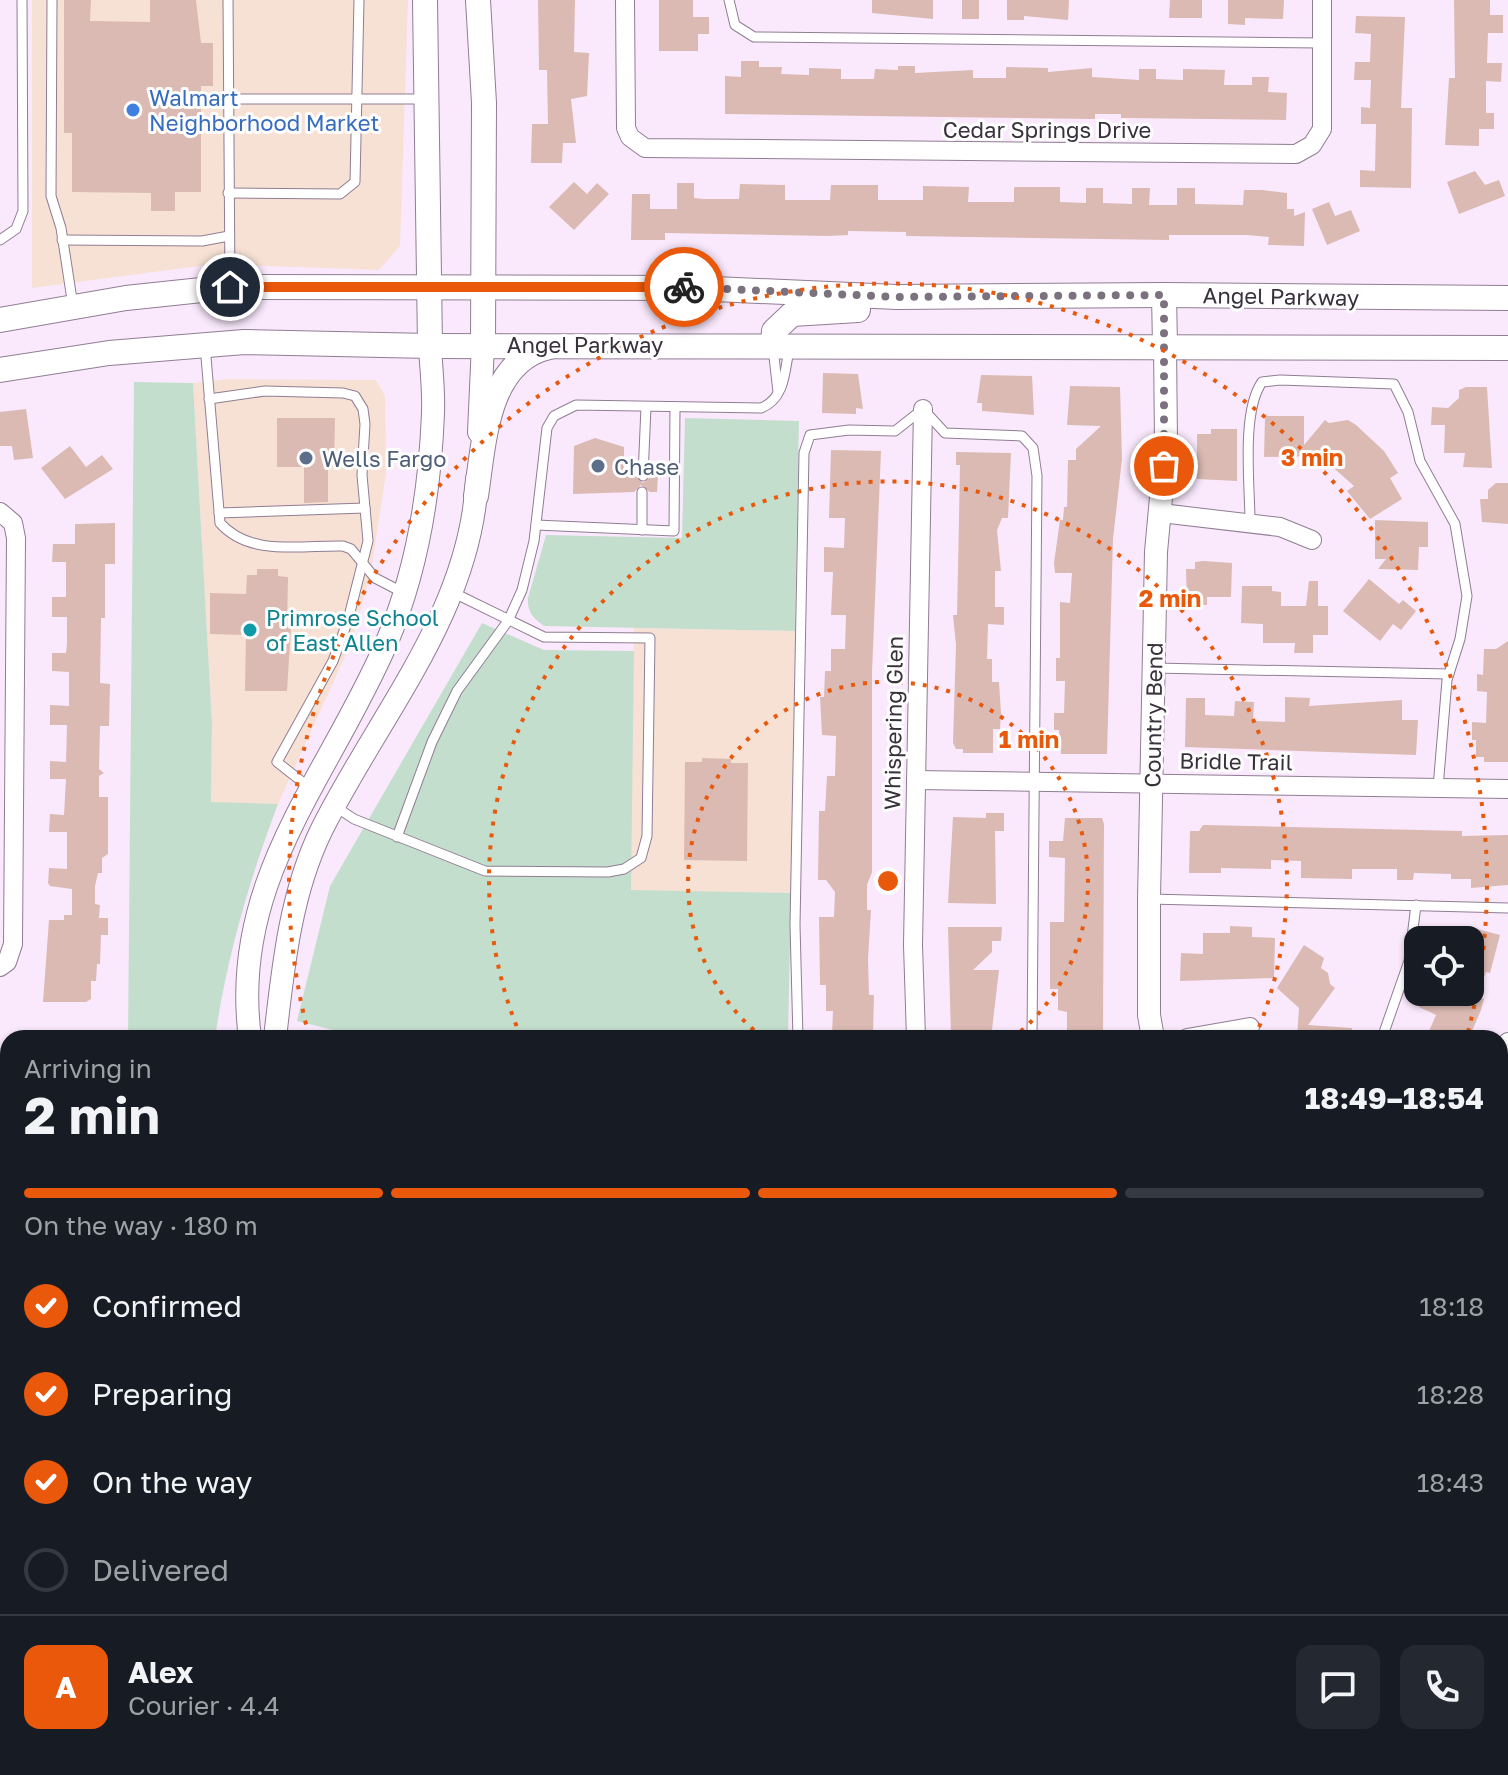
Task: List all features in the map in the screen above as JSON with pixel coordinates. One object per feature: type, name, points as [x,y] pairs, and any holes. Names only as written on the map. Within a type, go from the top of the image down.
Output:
[{"type":"main road","points":[[425,0],[430,346]]},
{"type":"main road","points":[[478,0],[484,103],[483,344]]},
{"type":"main road","name":"Angel Parkway","points":[[0,320],[73,306],[230,287],[483,285],[968,297],[1508,298]]},
{"type":"main road","points":[[1164,295],[1165,345]]},
{"type":"main road","points":[[782,344],[774,331],[792,314],[924,306],[968,297]]},
{"type":"main road","name":"Angel Parkway","points":[[0,370],[109,353],[244,342],[430,346],[782,344],[1508,348]]},
{"type":"main road","points":[[476,496],[485,441],[500,386],[525,357],[561,344]]},
{"type":"street","name":"Cedar Springs Drive","points":[[625,0],[625,118],[634,140],[654,150],[1296,154],[1312,145],[1322,129],[1322,0]]},
{"type":"street","points":[[278,1030],[297,892],[336,807],[427,646],[460,575],[476,496],[483,344]]},
{"type":"street","name":"Country Bend","points":[[1152,1030],[1149,1015],[1151,784],[1156,552],[1166,443],[1165,345]]},
{"type":"street","points":[[250,1030],[246,980],[258,907],[283,839],[377,663],[404,593],[418,539],[429,472],[434,410],[430,346]]},
{"type":"street","name":"Whispering Glen","points":[[916,1030],[913,945],[923,409]]},
{"type":"street","points":[[1161,513],[1280,527],[1312,540]]},
{"type":"street","points":[[0,967],[7,962],[13,944],[7,850],[7,732],[8,616],[15,530],[4,515]]},
{"type":"street","name":"Bridle Trail","points":[[916,780],[1508,789]]},
{"type":"street","points":[[310,788],[336,807]]},
{"type":"street","points":[[1233,1030],[1250,1027]]},
{"type":"lane","points":[[0,240],[16,229],[23,211],[22,0]]},
{"type":"lane","points":[[52,0],[51,196],[73,306]]},
{"type":"lane","points":[[228,0],[230,287]]},
{"type":"lane","points":[[228,193],[347,191],[355,182],[358,167],[359,0]]},
{"type":"lane","points":[[729,0],[735,25],[754,37],[1322,43]]},
{"type":"lane","points":[[228,99],[427,99]]},
{"type":"lane","points":[[62,240],[202,241],[229,236]]},
{"type":"lane","points":[[397,837],[409,812],[421,763],[451,704],[479,658],[508,621],[522,590],[536,525],[547,428],[554,416],[576,405],[761,408],[771,403],[778,393],[782,344]]},
{"type":"lane","points":[[778,393],[782,344]]},
{"type":"lane","points":[[205,345],[220,523],[241,542],[343,546],[351,549],[375,578],[404,593]]},
{"type":"lane","points":[[1250,522],[1251,413],[1254,393],[1262,382],[1357,381],[1394,384],[1408,412],[1420,461],[1455,524],[1467,596],[1460,639],[1449,674],[1438,788]]},
{"type":"lane","points":[[209,399],[265,391],[355,396],[363,409],[365,508],[369,528],[363,565],[333,661],[277,762],[310,788]]},
{"type":"lane","points":[[643,476],[646,407]]},
{"type":"lane","points":[[536,525],[674,531],[675,407]]},
{"type":"lane","points":[[798,1030],[795,925],[804,453],[810,435],[849,430],[895,431],[923,409],[945,433],[1022,436],[1033,448],[1037,476],[1032,1030]]},
{"type":"lane","points":[[642,492],[642,530]]},
{"type":"lane","points":[[219,513],[365,508]]},
{"type":"lane","points":[[336,807],[354,819],[485,871],[608,872],[624,869],[641,858],[647,836],[650,638],[544,637],[452,592]]},
{"type":"lane","points":[[1154,668],[1449,674]]},
{"type":"lane","points":[[1149,899],[1508,908]]},
{"type":"lane","points":[[1385,1030],[1409,961],[1416,905]]},
{"type":"shaded area","points":[[32,0],[408,0],[400,246],[379,270],[215,264],[32,288]]},
{"type":"shaded area","points":[[230,379],[376,380],[385,396],[386,474],[371,571],[352,641],[278,804],[211,803],[212,723],[193,383]]},
{"type":"shaded area","points":[[634,628],[795,631],[791,893],[630,891]]},
{"type":"green space","points":[[134,382],[193,383],[212,723],[211,802],[278,804],[240,919],[216,1030],[128,1030]]},
{"type":"green space","points":[[685,418],[799,421],[795,631],[544,626],[532,614],[528,598],[546,535],[682,538]]},
{"type":"green space","points":[[482,623],[544,650],[634,651],[631,890],[791,893],[788,1030],[333,1030],[297,1021],[330,886]]},
{"type":"building","name":"Walmart Neighborhood Market","points":[[64,0],[91,0],[90,21],[150,22],[150,0],[196,0],[201,43],[213,43],[213,86],[201,86],[201,192],[175,192],[175,211],[151,211],[151,193],[72,192],[72,133],[64,133]]},
{"type":"building","points":[[538,0],[575,0],[574,52],[589,53],[587,96],[571,99],[576,143],[563,143],[562,163],[531,163],[532,124],[548,124],[547,70],[539,70]]},
{"type":"building","points":[[659,0],[693,0],[693,17],[709,17],[709,34],[698,34],[698,51],[659,51]]},
{"type":"building","points":[[872,0],[933,0],[933,19],[872,13]]},
{"type":"building","points":[[962,0],[979,0],[979,19],[962,19]]},
{"type":"building","points":[[1007,0],[1069,0],[1068,20],[1024,16],[1024,20],[1007,20]]},
{"type":"building","points":[[1170,0],[1202,0],[1202,18],[1169,18]]},
{"type":"building","points":[[1228,0],[1284,0],[1283,19],[1245,18],[1245,25],[1228,24]]},
{"type":"building","points":[[1454,0],[1490,0],[1490,15],[1503,15],[1503,33],[1488,33],[1487,63],[1502,63],[1501,82],[1486,81],[1486,113],[1494,113],[1494,129],[1479,129],[1479,146],[1445,145],[1449,78],[1455,78]]},
{"type":"building","points":[[1356,16],[1405,17],[1401,108],[1412,108],[1411,188],[1360,187],[1360,170],[1375,171],[1376,124],[1361,124],[1361,107],[1370,108],[1371,80],[1354,80],[1355,62],[1370,62],[1371,34],[1355,33]]},
{"type":"building","points":[[741,61],[759,61],[759,67],[782,67],[781,74],[809,75],[809,68],[841,69],[841,79],[874,79],[875,69],[898,70],[898,66],[915,66],[915,73],[973,70],[973,78],[1006,78],[1006,67],[1048,68],[1048,72],[1092,68],[1092,77],[1139,80],[1139,69],[1156,69],[1156,79],[1183,80],[1183,69],[1225,70],[1224,85],[1252,85],[1252,77],[1269,77],[1268,92],[1287,93],[1286,120],[1121,118],[1121,114],[1095,114],[1095,119],[725,114],[725,76],[741,77]]},
{"type":"building","points":[[1475,171],[1485,185],[1499,180],[1505,196],[1459,214],[1447,182]]},
{"type":"building","points":[[574,182],[587,194],[597,183],[609,194],[574,230],[549,207]]},
{"type":"building","points":[[677,183],[694,183],[694,198],[704,199],[739,199],[740,184],[785,185],[785,200],[830,200],[831,185],[878,185],[878,200],[923,200],[923,186],[969,187],[968,202],[1014,202],[1014,187],[1060,187],[1060,202],[1086,203],[1086,188],[1103,188],[1103,203],[1132,204],[1132,188],[1150,188],[1149,205],[1177,205],[1177,188],[1195,188],[1195,204],[1243,205],[1244,190],[1262,190],[1287,193],[1287,209],[1294,209],[1294,216],[1305,212],[1304,246],[1268,245],[1269,237],[1247,235],[1169,235],[1169,240],[906,236],[906,232],[848,231],[848,235],[829,236],[665,233],[665,240],[631,240],[632,194],[650,194],[650,209],[677,209]]},
{"type":"building","points":[[1329,202],[1335,216],[1351,210],[1360,231],[1327,245],[1312,209]]},
{"type":"building","points":[[823,373],[858,374],[863,409],[856,408],[856,414],[822,413]]},
{"type":"building","points":[[981,375],[1032,376],[1034,415],[982,411],[982,403],[977,403]]},
{"type":"building","points":[[1070,386],[1120,387],[1122,459],[1113,539],[1107,754],[1061,754],[1059,730],[1054,730],[1054,713],[1064,713],[1065,681],[1056,681],[1056,658],[1060,658],[1060,602],[1070,603],[1072,573],[1055,573],[1054,563],[1060,520],[1063,520],[1064,507],[1067,507],[1068,460],[1076,460],[1076,449],[1101,426],[1067,425]]},
{"type":"building","points":[[1487,387],[1492,468],[1463,467],[1465,453],[1444,453],[1445,425],[1431,425],[1432,407],[1448,408],[1459,398],[1459,390]]},
{"type":"building","points":[[26,409],[33,458],[14,460],[12,446],[0,446],[0,412]]},
{"type":"building","points":[[1265,416],[1304,416],[1304,445],[1325,420],[1329,423],[1348,420],[1384,451],[1398,473],[1390,478],[1402,499],[1370,519],[1347,491],[1354,486],[1320,456],[1264,457]]},
{"type":"building","name":"Wells Fargo","points":[[277,418],[335,418],[334,467],[328,467],[328,502],[304,503],[304,467],[277,467]]},
{"type":"building","points":[[1211,429],[1237,429],[1237,481],[1197,479],[1197,434],[1211,434]]},
{"type":"building","name":"Chase","points":[[595,438],[624,447],[624,476],[636,476],[643,483],[651,476],[658,475],[657,492],[650,492],[641,485],[634,492],[573,494],[574,446]]},
{"type":"building","points":[[70,446],[86,467],[102,455],[113,469],[65,499],[41,468]]},
{"type":"building","points":[[831,450],[881,451],[872,673],[872,872],[867,885],[867,910],[871,910],[868,959],[869,995],[874,995],[873,1030],[832,1030],[833,1011],[826,1011],[826,985],[820,985],[819,917],[834,917],[835,892],[826,880],[818,880],[819,811],[825,811],[827,776],[835,776],[836,736],[822,735],[820,697],[824,697],[825,671],[831,671],[831,649],[845,649],[846,615],[831,615],[833,572],[824,572],[824,547],[844,548],[845,518],[829,518]]},
{"type":"building","points":[[956,452],[1011,453],[1008,518],[1002,518],[997,530],[1001,571],[995,571],[995,607],[1004,607],[1004,625],[988,624],[987,659],[992,659],[992,682],[999,682],[1001,713],[1000,729],[993,729],[993,753],[963,753],[963,749],[956,749],[953,743],[956,645],[953,615],[957,615],[960,465],[956,465]]},
{"type":"building","points":[[1496,483],[1508,483],[1508,524],[1482,522],[1480,499],[1488,499],[1488,490]]},
{"type":"building","points":[[1375,520],[1428,522],[1428,547],[1419,547],[1418,570],[1378,569],[1386,559],[1375,559]]},
{"type":"building","points":[[115,523],[115,564],[105,564],[105,618],[101,618],[100,683],[110,684],[109,726],[100,726],[99,769],[104,773],[99,776],[99,797],[108,797],[108,854],[102,858],[102,873],[98,873],[95,886],[95,904],[100,905],[99,918],[108,918],[108,935],[101,935],[100,964],[97,964],[96,981],[91,981],[91,999],[86,1002],[43,1002],[49,920],[64,920],[64,915],[72,915],[72,889],[50,886],[48,883],[49,868],[67,869],[67,832],[49,832],[50,814],[64,815],[66,779],[50,779],[50,761],[66,762],[67,725],[50,725],[50,705],[69,706],[69,672],[52,671],[52,653],[66,653],[67,643],[67,617],[52,617],[52,597],[66,597],[66,562],[52,562],[53,544],[75,544],[75,524]]},
{"type":"building","points":[[1195,562],[1232,563],[1231,597],[1207,597],[1207,605],[1187,604],[1186,569],[1195,569]]},
{"type":"building","name":"Primrose School of East Allen","points":[[257,569],[278,569],[278,576],[288,577],[287,627],[291,627],[287,691],[245,691],[246,635],[210,634],[210,593],[246,594],[247,575],[257,575]]},
{"type":"building","points":[[1369,579],[1399,604],[1403,600],[1416,611],[1401,630],[1393,624],[1380,641],[1343,611]]},
{"type":"building","points":[[1309,581],[1318,581],[1318,606],[1328,606],[1328,635],[1313,635],[1313,653],[1294,653],[1295,643],[1263,643],[1263,624],[1241,623],[1242,586],[1272,586],[1272,591],[1281,592],[1281,606],[1306,606]]},
{"type":"building","points":[[1508,641],[1508,762],[1484,762],[1484,757],[1476,757],[1476,740],[1472,740],[1472,722],[1486,723],[1487,692],[1477,691],[1477,674],[1483,675],[1484,649],[1496,649]]},
{"type":"building","points":[[1285,697],[1310,698],[1309,706],[1402,700],[1402,720],[1418,720],[1416,755],[1185,747],[1186,698],[1205,698],[1205,715],[1234,716],[1235,701],[1254,702],[1253,721],[1285,722]]},
{"type":"building","points":[[702,758],[748,763],[747,861],[684,860],[685,762],[702,762]]},
{"type":"building","points":[[986,813],[1004,813],[1004,831],[995,831],[996,904],[948,903],[953,817],[986,818]]},
{"type":"building","points":[[1065,818],[1102,818],[1103,1030],[1067,1030],[1067,1012],[1058,1010],[1058,989],[1050,989],[1050,922],[1064,922],[1065,858],[1049,857],[1049,841],[1063,841]]},
{"type":"building","points":[[1203,825],[1462,831],[1462,836],[1508,835],[1508,885],[1471,888],[1471,879],[1451,879],[1451,874],[1414,873],[1413,880],[1397,880],[1397,869],[1352,869],[1352,879],[1301,878],[1301,861],[1271,860],[1271,869],[1221,868],[1221,873],[1189,873],[1190,831],[1199,831]]},
{"type":"building","points":[[1230,926],[1252,927],[1252,937],[1275,938],[1274,978],[1180,981],[1181,953],[1203,954],[1203,933],[1230,933]]},
{"type":"building","points":[[948,927],[1002,927],[1001,941],[992,941],[992,952],[973,970],[999,970],[992,1030],[951,1030]]},
{"type":"building","points":[[1484,931],[1500,935],[1490,973],[1486,972],[1484,977]]},
{"type":"building","points":[[1304,945],[1324,958],[1321,968],[1328,973],[1330,984],[1335,988],[1308,1025],[1352,1030],[1298,1030],[1299,1008],[1277,988]]},
{"type":"building","points":[[1482,1006],[1472,1030],[1429,1030],[1436,1015],[1419,1007]]},
{"type":"way so far","points":[[684,287],[897,297],[1164,295],[1164,466]]},
{"type":"place","name":"Walmart Neighborhood Market","points":[[133,110]]},
{"type":"place","name":"Wells Fargo","points":[[306,458]]},
{"type":"place","name":"Chase","points":[[598,466]]},
{"type":"place","name":"Primrose School of East Allen","points":[[250,630]]},
{"type":"route","points":[[230,287],[397,284],[684,287]]}]
